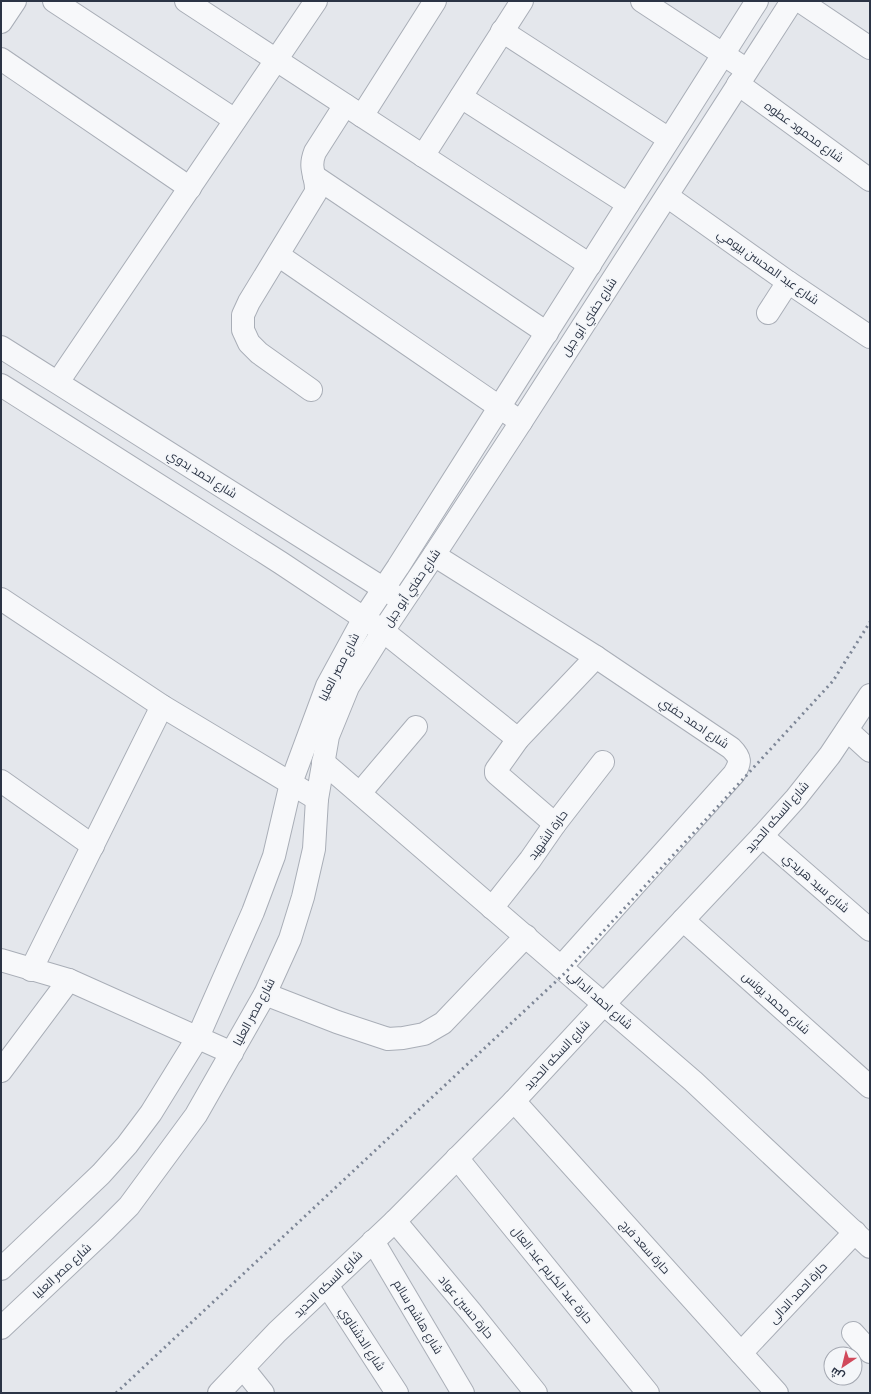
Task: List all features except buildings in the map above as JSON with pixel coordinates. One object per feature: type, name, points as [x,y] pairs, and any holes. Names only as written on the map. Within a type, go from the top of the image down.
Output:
[{"type":"street","points":[[1,22],[15,1]]},
{"type":"street","points":[[54,1],[235,120]]},
{"type":"street","points":[[186,1],[590,265]]},
{"type":"street","points":[[58,382],[316,1]]},
{"type":"street","points":[[311,390],[259,353],[249,343],[243,330],[243,315],[249,302],[316,192],[316,184],[311,161],[315,152],[354,110],[435,1]]},
{"type":"street","points":[[423,156],[522,1]]},
{"type":"street","name":"شارع محمود عطوه","points":[[642,1],[723,54],[743,77],[870,180]]},
{"type":"street","name":"شارع حفني أبو جبل","points":[[364,618],[384,589],[757,1]]},
{"type":"street","name":"شارع حفني أبو جبل","points":[[383,631],[521,422],[792,1]]},
{"type":"street","points":[[800,1],[870,48]]},
{"type":"street","points":[[502,31],[669,139]]},
{"type":"street","points":[[1,59],[190,188]]},
{"type":"street","points":[[461,98],[628,204]]},
{"type":"street","points":[[314,176],[547,333]]},
{"type":"street","name":"شارع عبد المحسن بيومي","points":[[667,196],[788,282],[870,336]]},
{"type":"street","points":[[278,255],[521,422]]},
{"type":"street","points":[[768,313],[788,282]]},
{"type":"street","name":"شارع احمد بدوي","points":[[1,347],[402,601]]},
{"type":"street","points":[[1,384],[281,563],[383,631],[518,739]]},
{"type":"street","name":"شارع احمد حفني","points":[[434,555],[596,657],[731,748],[738,756],[739,765],[734,774],[561,967]]},
{"type":"street","points":[[1,599],[162,706],[316,799]]},
{"type":"street","name":"شارع مصر العليا","points":[[1,1269],[101,1174],[127,1145],[151,1113],[198,1037],[254,912],[274,856],[291,783],[327,686],[364,618]]},
{"type":"street","name":"شارع مصر العليا","points":[[1,1328],[129,1206],[196,1115],[265,994],[290,939],[303,896],[314,849],[316,799],[328,736],[348,687],[383,631]]},
{"type":"street","points":[[555,824],[496,773],[496,770],[518,739],[596,657]]},
{"type":"street","name":"شارع السكه الحديد","points":[[219,1393],[327,1285],[395,1221],[514,1101],[762,836],[796,798],[847,730],[870,695]]},
{"type":"street","points":[[31,970],[162,706]]},
{"type":"street","points":[[360,793],[416,727]]},
{"type":"street","points":[[847,730],[870,750]]},
{"type":"street","name":"شارع احمد الدالي","points":[[322,762],[360,793],[693,1081],[862,1240]]},
{"type":"street","name":"حارة الشهيد","points":[[492,908],[604,762]]},
{"type":"street","points":[[1,781],[93,846]]},
{"type":"street","name":"شارع سيد هريدي","points":[[762,836],[870,930]]},
{"type":"street","name":"شارع محمد يونس","points":[[683,920],[870,1087]]},
{"type":"street","points":[[265,994],[337,1022],[388,1039],[424,1034],[443,1023],[526,936]]},
{"type":"street","points":[[1,960],[69,980],[232,1053]]},
{"type":"street","points":[[1,1071],[69,980]]},
{"type":"street","name":"حارة سعد فرج","points":[[514,1101],[777,1393]]},
{"type":"street","name":"حارة عبد الكريم عبد العال","points":[[457,1158],[648,1393]]},
{"type":"street","name":"حارة حسين عواد","points":[[395,1221],[536,1393]]},
{"type":"street","name":"حارة احمد الدالى","points":[[741,1353],[862,1240]]},
{"type":"street","name":"شارع هاشم سالم","points":[[373,1241],[463,1393]]},
{"type":"street","name":"شارع الدشناوي","points":[[327,1285],[397,1393]]},
{"type":"street","points":[[853,1333],[870,1352]]},
{"type":"street","points":[[243,1368],[263,1393]]},
{"type":"railway","points":[[116,1393],[566,972],[833,681],[870,622]]}]
